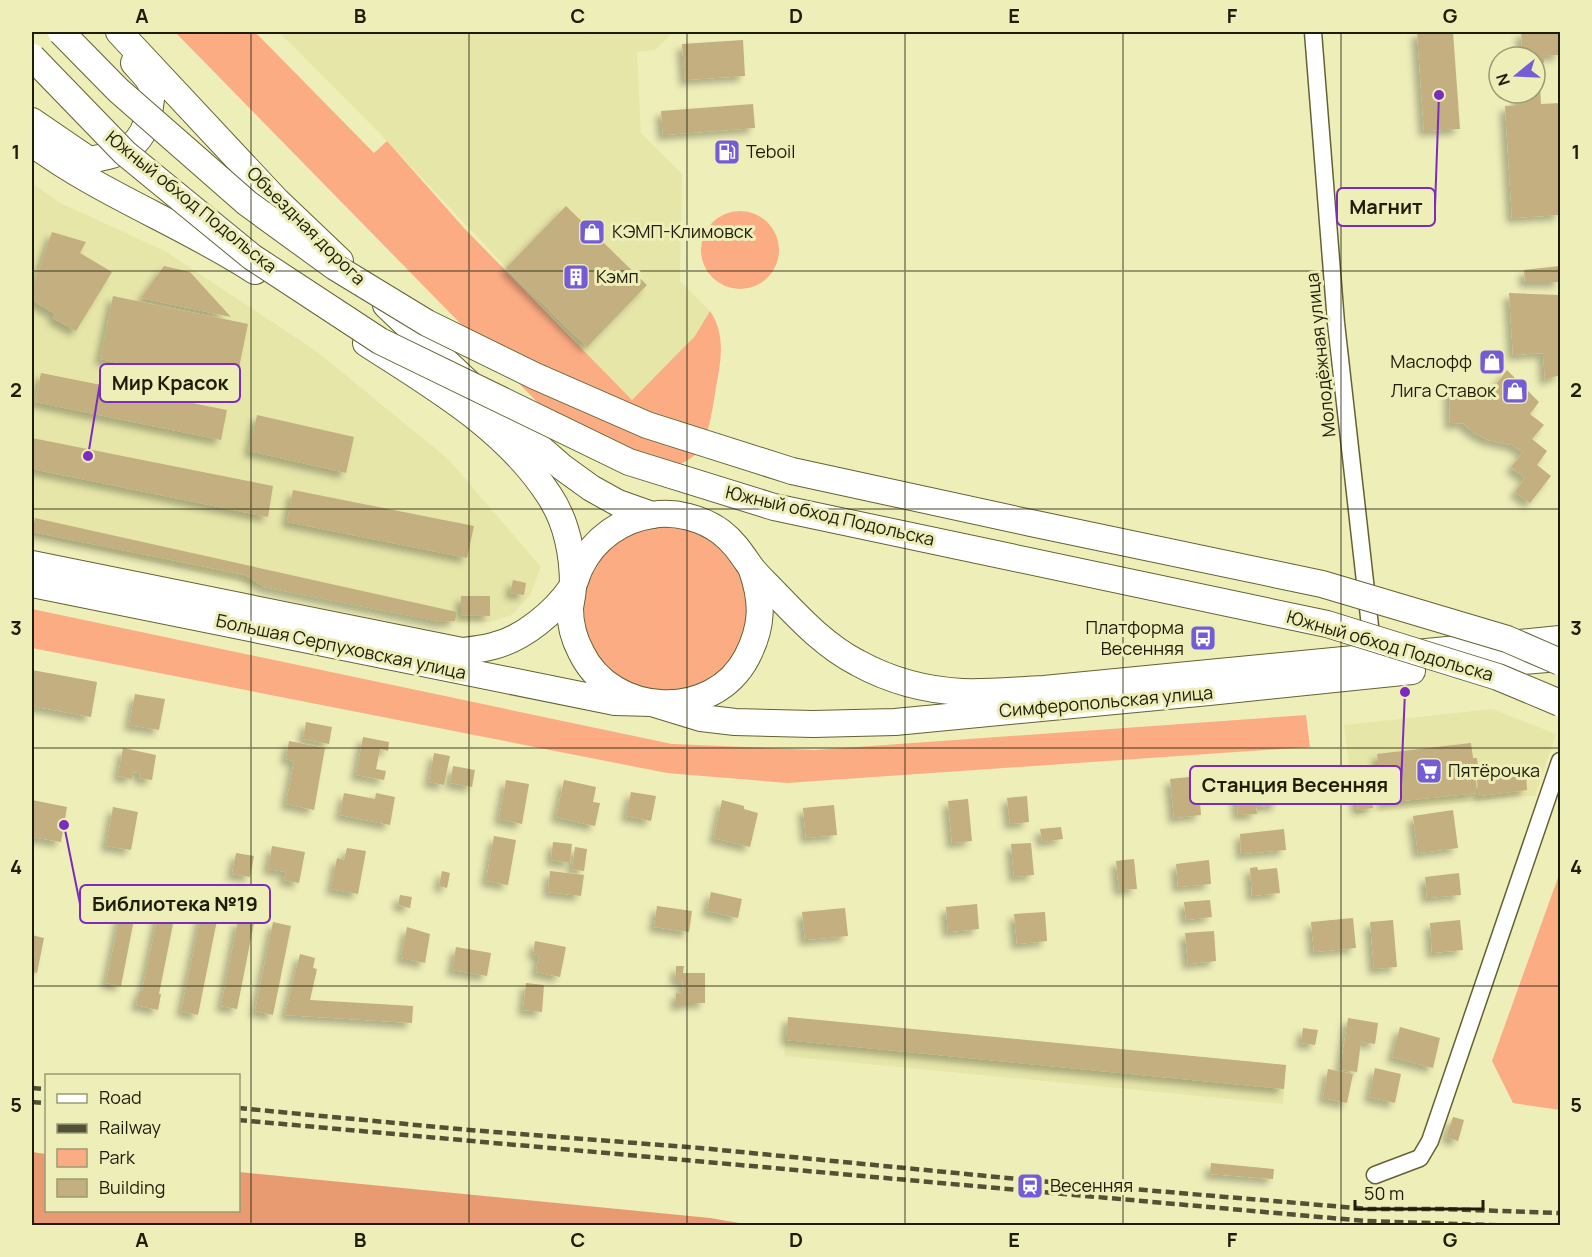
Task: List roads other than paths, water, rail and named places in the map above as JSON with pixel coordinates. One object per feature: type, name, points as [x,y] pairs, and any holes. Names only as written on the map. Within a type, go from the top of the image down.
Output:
[{"type":"main road","name":"Южный обход Подольска","points":[[61,32],[118,90],[247,203],[334,267],[436,328],[535,376],[647,425],[792,471],[1322,584],[1507,639],[1560,660]]},
{"type":"main road","points":[[32,121],[90,160],[110,156],[134,146],[146,129],[151,85],[110,32]]},
{"type":"main road","name":"Объездная дорога","points":[[119,32],[277,201],[500,413],[562,467],[591,488],[618,503],[652,515]]},
{"type":"main road","name":"Южный обход Подольска","points":[[32,57],[125,153],[252,256],[380,341],[629,462],[774,507],[1327,624],[1498,676],[1560,704]]},
{"type":"main road","points":[[32,143],[48,155],[149,212],[228,253],[467,409],[519,456],[549,495],[565,522],[571,553],[573,586],[570,609],[573,631],[581,652],[594,671],[610,687],[630,698],[652,704],[678,704],[703,697],[725,684],[743,665],[755,642],[760,617],[759,591],[750,567],[737,547],[720,531],[699,520],[676,514],[652,515],[630,520],[610,531],[594,546],[581,565],[573,586]]},
{"type":"main road","name":"Большая Серпуховская улица","points":[[32,564],[462,651],[495,646],[519,636],[555,606],[573,586]]},
{"type":"main road","name":"Симферопольская улица","points":[[750,567],[822,640],[857,663],[906,683],[962,692],[1374,666],[1560,660]]},
{"type":"main road","name":"Большая Серпуховская улица","points":[[32,584],[615,702],[652,704]]},
{"type":"main road","name":"Симферопольская улица","points":[[652,704],[701,718],[735,722],[813,724],[895,722],[1374,666],[1560,639]]},
{"type":"street","name":"Молодёжная улица","points":[[1313,32],[1336,323],[1374,666]]},
{"type":"street","points":[[1375,1175],[1420,1158],[1430,1141],[1560,761]]},
{"type":"railway","points":[[32,1088],[45,1089]]},
{"type":"railway","points":[[32,1102],[45,1103]]},
{"type":"railway","points":[[240,1108],[1368,1209],[1560,1213]]},
{"type":"railway","points":[[240,1120],[1365,1221],[1521,1226]]},
{"type":"place","name":"Магнит","points":[[1439,95]]},
{"type":"place","name":"Teboil","points":[[727,152]]},
{"type":"place","name":"КЭМП-Климовск","points":[[592,232]]},
{"type":"place","name":"Кэмп","points":[[576,277]]},
{"type":"place","name":"Маслофф","points":[[1492,362]]},
{"type":"place","name":"Лига Ставок","points":[[1515,391]]},
{"type":"place","name":"Мир Красок","points":[[88,456]]},
{"type":"place","name":"Платформа Весенняя","points":[[1203,638]]},
{"type":"place","name":"Станция Весенняя","points":[[1405,692]]},
{"type":"place","name":"Пятёрочка","points":[[1429,771]]},
{"type":"place","name":"Библиотека №19","points":[[64,825]]},
{"type":"place","name":"Весенняя","points":[[1030,1186]]}]
